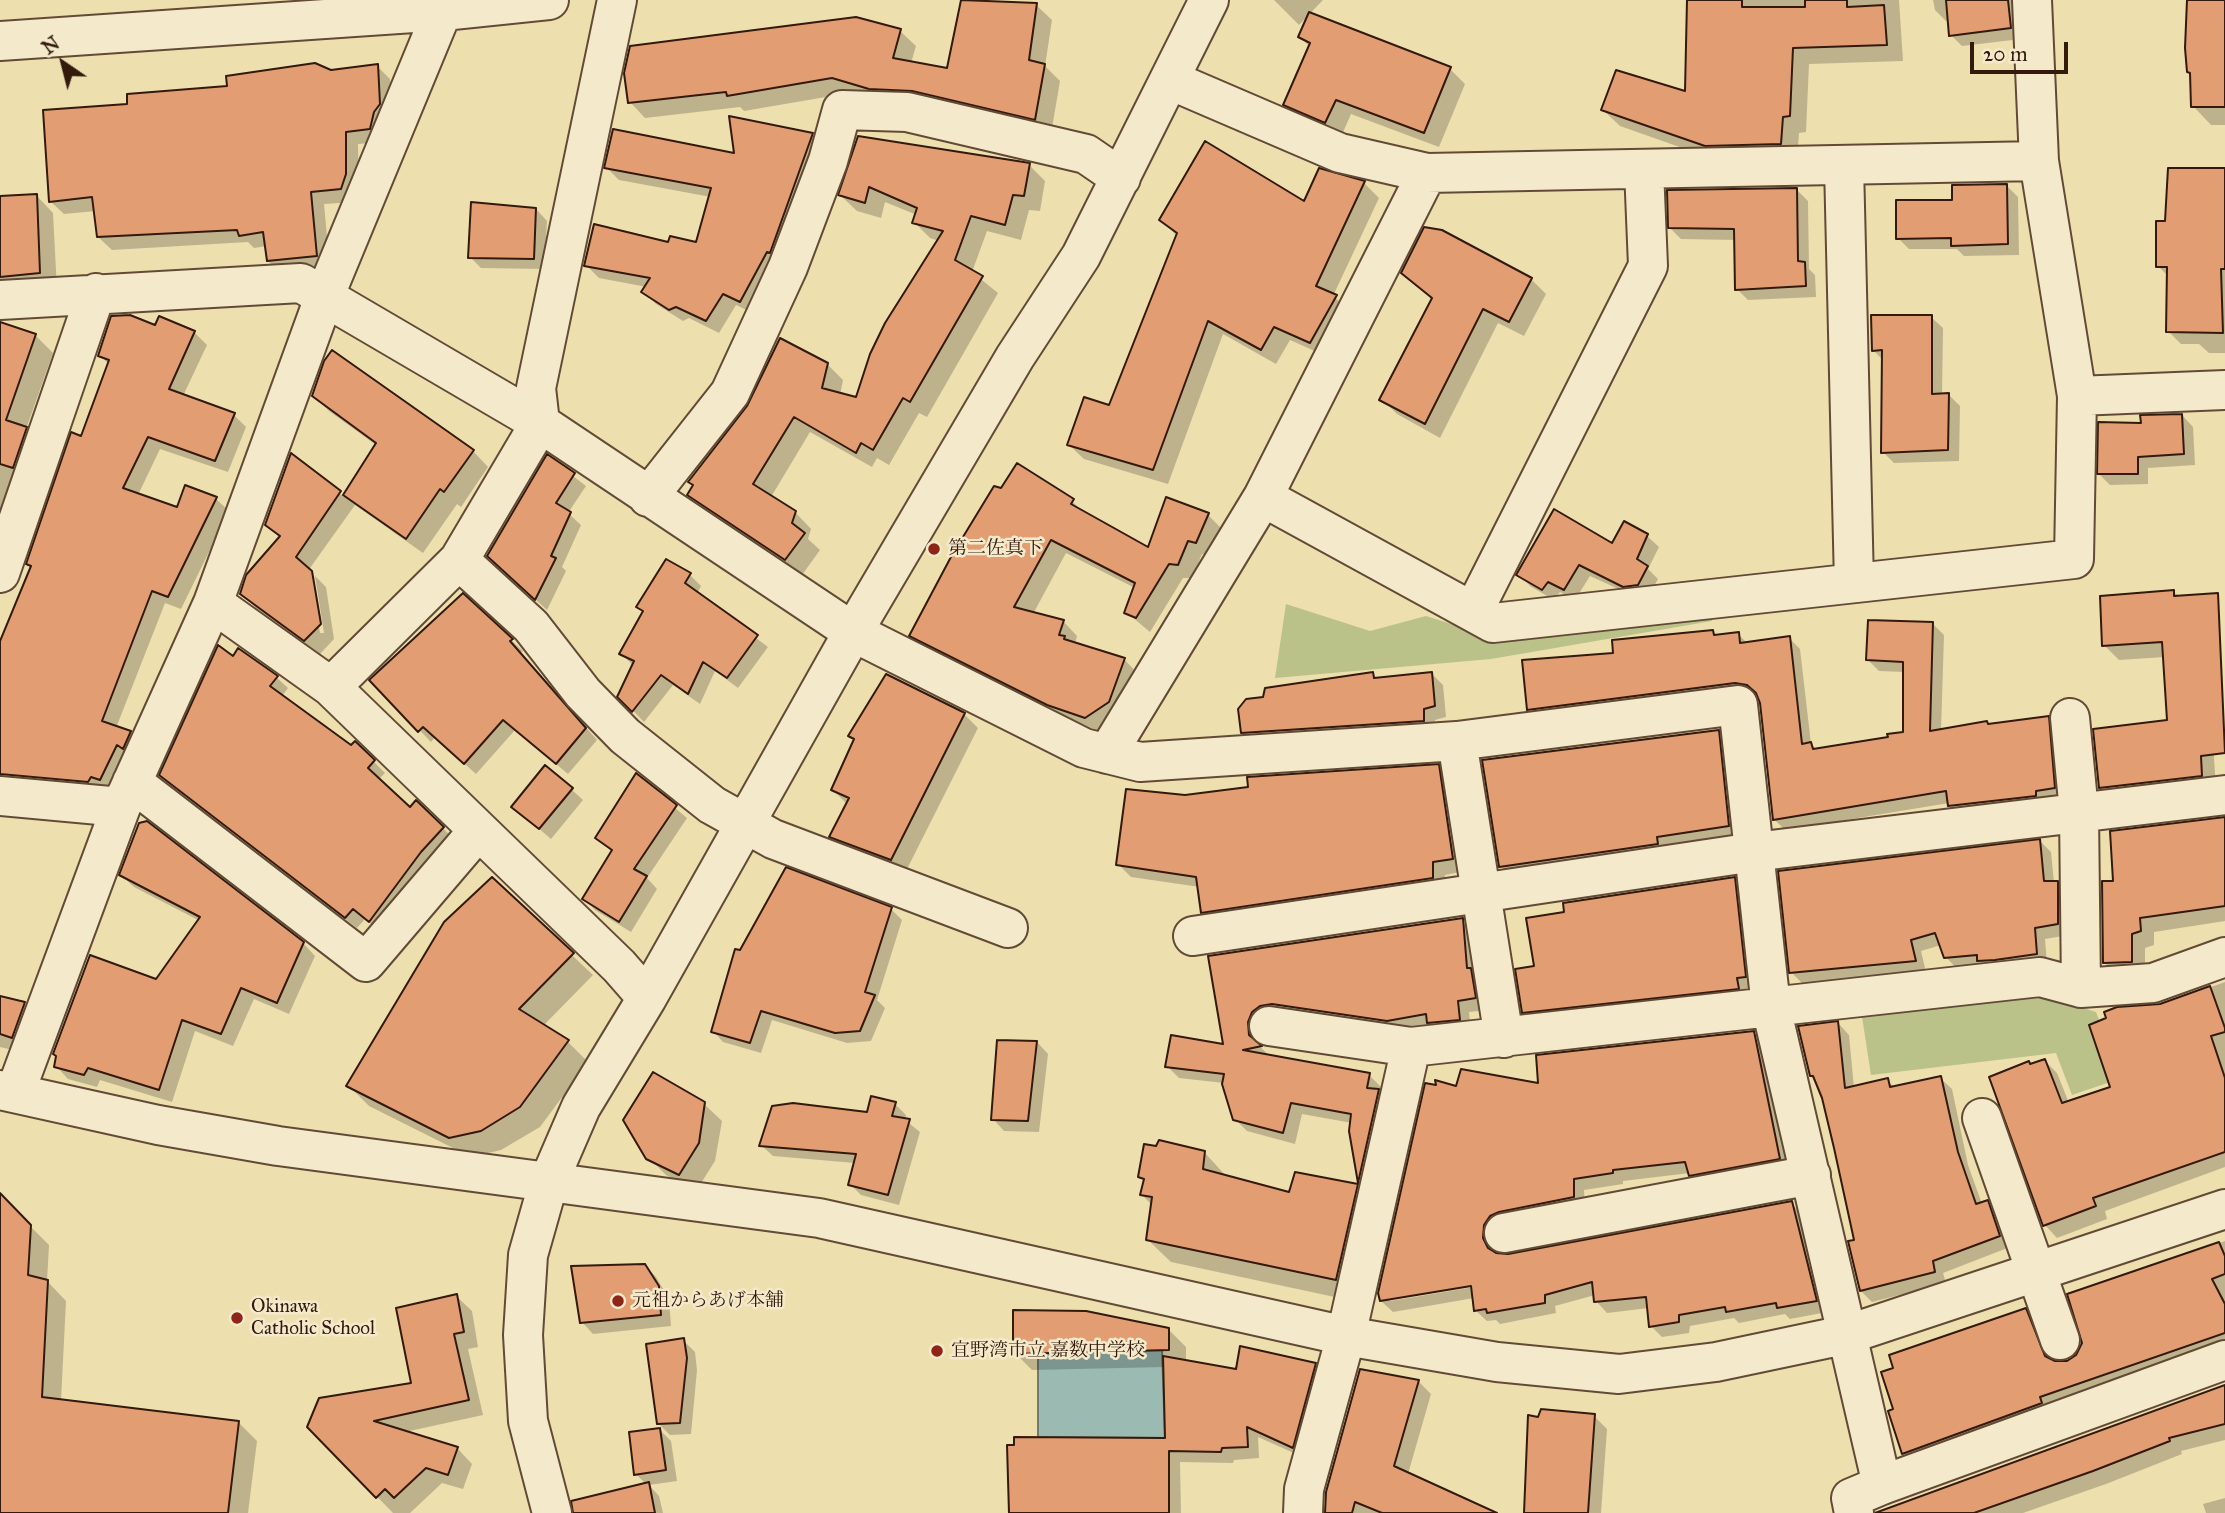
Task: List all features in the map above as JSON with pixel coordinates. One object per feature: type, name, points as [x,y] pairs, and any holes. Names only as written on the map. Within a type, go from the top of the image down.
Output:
[{"type":"street","points":[[0,41],[445,5],[550,0]]},
{"type":"street","points":[[331,687],[458,560],[540,423],[536,388],[617,0]]},
{"type":"street","points":[[551,1513],[528,1421],[523,1335],[528,1255],[549,1181],[581,1107],[647,998],[853,632],[1015,357],[1081,256],[1209,0]]},
{"type":"street","points":[[1263,497],[1493,623],[2074,559],[2077,396],[2039,161],[2032,0]]},
{"type":"street","points":[[445,5],[325,295],[213,603],[127,795],[7,1091],[158,1125],[278,1146],[819,1218],[1346,1336],[1497,1362],[1619,1374],[1716,1362],[1849,1334],[2225,1209]]},
{"type":"street","points":[[1170,80],[1340,153],[1427,173],[2039,161]]},
{"type":"street","points":[[648,497],[730,393],[788,267],[828,161],[842,110],[907,113],[1086,154],[1121,177]]},
{"type":"street","points":[[1844,165],[1854,583]]},
{"type":"street","points":[[1473,612],[1648,266],[1644,169]]},
{"type":"street","points":[[1107,754],[1263,497],[1427,173]]},
{"type":"street","points":[[0,300],[301,283],[540,423],[853,632],[1084,748],[1140,762],[1457,741],[1738,705],[1771,1007],[1882,1485]]},
{"type":"street","points":[[0,573],[96,293]]},
{"type":"street","points":[[2077,396],[2225,390]]},
{"type":"street","points":[[458,560],[531,626],[583,693],[625,736],[712,805],[773,839],[1008,928]]},
{"type":"street","points":[[213,603],[331,687],[477,832],[619,967],[647,998]]},
{"type":"street","points":[[2070,718],[2079,812],[2081,988]]},
{"type":"street","points":[[1457,741],[1504,1038]]},
{"type":"street","points":[[0,796],[127,795],[366,962],[477,832]]},
{"type":"street","points":[[1193,936],[1754,852],[2225,795]]},
{"type":"street","points":[[1269,1026],[1411,1047],[2040,977],[2081,988],[2152,983],[2225,957]]},
{"type":"street","points":[[1303,1513],[1304,1489],[1346,1336],[1411,1047]]},
{"type":"street","points":[[1982,1118],[2060,1340]]},
{"type":"street","points":[[1504,1234],[1811,1175]]},
{"type":"street","points":[[1854,1513],[1851,1497],[2225,1360]]},
{"type":"green space","points":[[1286,604],[1370,631],[1426,616],[1492,637],[1711,617],[1712,621],[1491,659],[1275,678]]},
{"type":"green space","points":[[2034,992],[2096,1012],[2122,1078],[2072,1095],[2056,1053],[1871,1075],[1862,1017]]},
{"type":"water","points":[[1162,1350],[1165,1438],[1038,1437],[1038,1353]]},
{"type":"building","points":[[961,0],[1037,3],[1029,60],[1045,64],[1035,120],[912,91],[869,89],[832,78],[727,96],[726,92],[628,103],[624,73],[630,46],[856,17],[901,29],[893,58],[947,68]]},
{"type":"building","points":[[1687,0],[1742,0],[1742,7],[1805,7],[1805,0],[1847,0],[1847,7],[1884,5],[1887,45],[1793,48],[1790,116],[1783,117],[1781,144],[1705,146],[1601,110],[1616,70],[1685,91]]},
{"type":"building","points":[[1946,0],[2008,0],[2011,28],[1949,36]]},
{"type":"building","points":[[2187,0],[2225,0],[2225,107],[2191,107],[2190,73],[2187,72],[2185,48]]},
{"type":"building","points":[[1309,12],[1451,67],[1424,133],[1336,100],[1325,123],[1283,105],[1310,43],[1298,37]]},
{"type":"building","points":[[315,63],[331,70],[378,64],[380,104],[374,112],[370,129],[346,132],[346,174],[341,189],[311,192],[317,256],[267,261],[263,232],[239,236],[237,230],[97,237],[92,197],[49,202],[43,110],[127,104],[127,94],[227,86],[226,76]]},
{"type":"building","points":[[729,116],[813,133],[770,253],[767,252],[740,302],[723,294],[706,321],[676,307],[669,310],[641,292],[650,278],[584,266],[594,224],[668,242],[670,236],[696,242],[711,188],[604,168],[613,129],[734,153]]},
{"type":"building","points":[[858,136],[1030,163],[1024,196],[1013,195],[1005,225],[971,216],[955,260],[983,276],[910,402],[903,398],[873,450],[861,443],[856,453],[794,417],[753,484],[796,511],[792,523],[805,533],[785,560],[687,495],[693,485],[688,482],[747,406],[780,338],[828,363],[822,388],[856,397],[870,354],[885,323],[943,231],[912,223],[917,208],[869,187],[865,203],[838,195]]},
{"type":"building","points":[[1205,141],[1304,201],[1319,168],[1365,181],[1316,286],[1337,295],[1310,343],[1274,327],[1261,350],[1208,321],[1153,470],[1067,445],[1084,397],[1109,405],[1177,233],[1159,220]]},
{"type":"building","points":[[2168,168],[2225,168],[2225,269],[2221,269],[2223,333],[2166,332],[2167,267],[2156,267],[2156,221],[2165,221]]},
{"type":"building","points":[[2007,184],[2008,244],[1951,246],[1951,238],[1896,239],[1896,200],[1952,200],[1952,185]]},
{"type":"building","points":[[1797,188],[1798,261],[1805,262],[1806,286],[1735,290],[1734,229],[1668,228],[1667,190]]},
{"type":"building","points":[[37,194],[40,273],[0,277],[0,196]]},
{"type":"building","points":[[471,202],[536,208],[534,259],[468,258]]},
{"type":"building","points":[[1424,227],[1442,230],[1532,278],[1509,322],[1483,309],[1425,424],[1379,400],[1432,298],[1401,273]]},
{"type":"building","points":[[130,315],[155,325],[159,316],[195,331],[169,389],[235,413],[215,461],[148,437],[123,488],[177,507],[185,485],[217,497],[168,597],[152,591],[102,721],[131,731],[123,749],[117,745],[100,780],[91,777],[88,782],[0,774],[0,641],[31,566],[26,564],[71,432],[81,436],[109,360],[98,356],[111,316]]},
{"type":"building","points":[[1871,315],[1932,315],[1932,394],[1949,393],[1948,450],[1881,453],[1882,350],[1872,351]]},
{"type":"building","points":[[0,322],[36,334],[6,420],[27,427],[13,468],[0,464]]},
{"type":"building","points":[[332,350],[474,450],[444,492],[440,489],[406,539],[343,495],[376,443],[312,396],[324,361]]},
{"type":"building","points":[[2182,414],[2184,454],[2138,457],[2138,474],[2097,474],[2098,422],[2141,423],[2140,415]]},
{"type":"building","points":[[291,453],[341,491],[296,557],[312,571],[321,624],[304,641],[240,594],[246,575],[280,536],[265,525]]},
{"type":"building","points":[[547,454],[575,473],[556,503],[571,512],[551,556],[556,558],[535,600],[487,556]]},
{"type":"building","points":[[1017,463],[1074,499],[1071,504],[1148,547],[1166,497],[1209,513],[1196,543],[1188,541],[1178,565],[1169,564],[1136,618],[1124,613],[1135,583],[1051,540],[1014,607],[1064,620],[1059,635],[1065,636],[1064,639],[1125,658],[1109,702],[1085,718],[1047,705],[909,636],[952,555],[994,486],[1001,488]]},
{"type":"building","points":[[1554,509],[1612,543],[1624,521],[1648,534],[1637,559],[1648,566],[1638,585],[1623,587],[1579,565],[1564,590],[1548,582],[1542,590],[1516,575]]},
{"type":"building","points":[[666,559],[691,573],[685,583],[758,635],[727,678],[703,662],[688,694],[661,675],[632,712],[617,697],[634,661],[619,654],[643,611],[636,607]]},
{"type":"building","points":[[2174,590],[2174,596],[2218,593],[2225,753],[2201,756],[2202,776],[2099,788],[2093,729],[2167,720],[2162,642],[2102,646],[2100,596]]},
{"type":"building","points":[[463,593],[513,639],[510,641],[586,728],[556,764],[503,720],[464,764],[423,727],[418,732],[369,680]]},
{"type":"building","points":[[1868,620],[1933,622],[1930,731],[1987,721],[1988,724],[2049,716],[2055,788],[2036,791],[2036,796],[1948,806],[1946,791],[1773,820],[1760,703],[1756,693],[1747,685],[1735,683],[1527,710],[1522,660],[1613,653],[1612,640],[1713,630],[1714,635],[1739,632],[1740,643],[1790,636],[1802,744],[1811,742],[1813,749],[1888,737],[1887,734],[1903,732],[1903,662],[1866,660]]},
{"type":"building","points":[[218,645],[233,656],[238,648],[278,676],[270,686],[351,745],[355,741],[375,760],[368,768],[410,807],[416,800],[444,827],[421,852],[369,922],[353,909],[345,918],[159,775]]},
{"type":"building","points":[[1373,672],[1374,678],[1432,672],[1435,706],[1424,709],[1424,721],[1241,733],[1238,709],[1246,699],[1263,697],[1265,688]]},
{"type":"building","points":[[886,674],[965,713],[891,860],[829,837],[849,798],[831,790],[854,739],[848,736]]},
{"type":"building","points":[[1719,730],[1729,826],[1657,837],[1658,844],[1499,867],[1482,760]]},
{"type":"building","points":[[1439,764],[1453,859],[1433,862],[1433,878],[1201,913],[1196,877],[1116,865],[1126,789],[1185,795],[1248,787],[1247,777]]},
{"type":"building","points":[[545,765],[573,788],[539,829],[511,807]]},
{"type":"building","points":[[636,773],[677,805],[634,869],[647,876],[619,922],[582,899],[612,850],[595,838]]},
{"type":"building","points":[[2225,817],[2225,906],[2140,918],[2141,931],[2132,934],[2132,962],[2103,963],[2102,881],[2113,881],[2110,831]]},
{"type":"building","points":[[147,821],[304,942],[277,1003],[241,988],[221,1034],[182,1020],[159,1090],[88,1068],[84,1075],[54,1067],[56,1056],[53,1054],[90,955],[156,979],[200,917],[119,875],[139,823]]},
{"type":"building","points":[[2040,839],[2044,881],[2058,881],[2058,924],[2035,928],[2037,954],[1977,961],[1977,955],[1944,958],[1935,933],[1911,940],[1916,961],[1789,973],[1778,871]]},
{"type":"building","points":[[786,867],[892,907],[865,992],[875,995],[860,1031],[835,1033],[761,1011],[750,1043],[711,1032],[735,949],[740,950]]},
{"type":"building","points":[[492,877],[574,953],[519,1009],[569,1040],[520,1107],[481,1131],[449,1138],[346,1086],[444,922]]},
{"type":"building","points":[[1735,877],[1746,977],[1737,978],[1739,989],[1522,1013],[1515,969],[1534,966],[1526,918],[1564,912],[1563,903]]},
{"type":"building","points":[[1463,918],[1467,968],[1471,968],[1476,998],[1458,1001],[1460,1020],[1427,1023],[1426,1014],[1387,1021],[1272,1004],[1260,1006],[1252,1012],[1248,1022],[1249,1035],[1262,1046],[1243,1050],[1370,1073],[1367,1088],[1379,1089],[1358,1183],[1349,1131],[1351,1114],[1291,1103],[1283,1133],[1233,1120],[1222,1084],[1224,1074],[1165,1067],[1171,1035],[1223,1044],[1208,956]]},
{"type":"building","points":[[2210,986],[2225,1028],[2225,1032],[2211,1036],[2225,1078],[2225,1152],[2093,1198],[2096,1206],[2043,1226],[1989,1077],[2029,1061],[2030,1064],[2045,1059],[2062,1103],[2110,1087],[2089,1025],[2106,1018],[2104,1012],[2117,1007],[2160,1004]]},
{"type":"building","points":[[0,996],[25,1002],[12,1038],[0,1034]]},
{"type":"building","points":[[1838,1021],[1845,1088],[1888,1078],[1890,1087],[1941,1076],[1958,1152],[1976,1204],[1988,1200],[2000,1236],[1933,1261],[1935,1272],[1860,1291],[1848,1241],[1854,1240],[1834,1148],[1822,1098],[1813,1076],[1810,1076],[1798,1026]]},
{"type":"building","points":[[1754,1031],[1780,1159],[1689,1176],[1685,1162],[1613,1170],[1613,1173],[1574,1179],[1574,1197],[1490,1216],[1484,1225],[1483,1238],[1488,1248],[1496,1253],[1508,1254],[1792,1201],[1817,1301],[1777,1308],[1776,1303],[1726,1312],[1725,1307],[1679,1315],[1679,1322],[1649,1327],[1646,1297],[1594,1302],[1592,1282],[1545,1295],[1545,1303],[1487,1313],[1486,1309],[1474,1311],[1471,1286],[1380,1301],[1378,1293],[1425,1083],[1436,1085],[1435,1080],[1456,1086],[1461,1069],[1538,1083],[1536,1055]]},
{"type":"building","points":[[997,1040],[1037,1041],[1028,1121],[991,1120]]},
{"type":"building","points":[[653,1072],[705,1102],[699,1143],[679,1175],[646,1159],[623,1120]]},
{"type":"building","points":[[871,1096],[896,1102],[892,1116],[910,1119],[888,1195],[848,1185],[856,1154],[759,1146],[772,1106],[793,1103],[867,1112]]},
{"type":"building","points":[[1159,1140],[1205,1151],[1203,1169],[1289,1192],[1295,1172],[1358,1184],[1336,1280],[1146,1240],[1152,1197],[1140,1195],[1144,1179],[1138,1177],[1144,1144],[1156,1146]]},
{"type":"building","points":[[0,1193],[31,1225],[28,1275],[48,1280],[42,1397],[239,1421],[228,1513],[0,1513]]},
{"type":"building","points":[[2219,1242],[2225,1256],[2225,1274],[2212,1279],[2225,1304],[2225,1333],[2040,1397],[2042,1403],[1902,1454],[1888,1411],[1893,1409],[1881,1372],[1893,1368],[1889,1355],[2026,1308],[2045,1356],[2055,1361],[2067,1361],[2076,1355],[2082,1343],[2067,1294]]},
{"type":"building","name":"元祖からあげ本舗","points":[[645,1264],[659,1286],[661,1315],[580,1323],[571,1266]]},
{"type":"building","points":[[457,1294],[464,1332],[454,1334],[469,1400],[374,1421],[458,1447],[448,1475],[426,1468],[394,1498],[385,1489],[376,1498],[307,1427],[319,1398],[411,1383],[396,1308]]},
{"type":"building","points":[[1013,1310],[1086,1311],[1169,1328],[1169,1350],[1013,1354]]},
{"type":"building","points":[[684,1338],[687,1358],[680,1423],[657,1424],[646,1344]]},
{"type":"building","points":[[1240,1346],[1316,1363],[1293,1448],[1247,1427],[1248,1447],[1222,1448],[1221,1452],[1169,1451],[1169,1513],[1009,1513],[1007,1445],[1014,1445],[1014,1437],[1165,1438],[1163,1356],[1236,1369]]},
{"type":"building","points":[[1360,1369],[1419,1380],[1394,1466],[1497,1513],[1382,1513],[1355,1502],[1352,1513],[1325,1513],[1326,1492]]},
{"type":"building","points":[[2225,1385],[2225,1424],[2169,1438],[2170,1441],[2093,1471],[1974,1513],[1875,1513]]},
{"type":"building","points":[[1541,1409],[1595,1414],[1588,1513],[1524,1513],[1528,1415],[1538,1417]]},
{"type":"building","points":[[660,1428],[666,1470],[634,1475],[629,1432]]},
{"type":"building","points":[[649,1482],[655,1513],[573,1513],[571,1501]]},
{"type":"place","name":"第二佐真下","points":[[934,549]]},
{"type":"place","name":"元祖からあげ本舗","points":[[618,1301]]},
{"type":"place","name":"Okinawa Catholic School","points":[[237,1318]]},
{"type":"place","name":"宜野湾市立 嘉数中学校","points":[[937,1351]]}]
